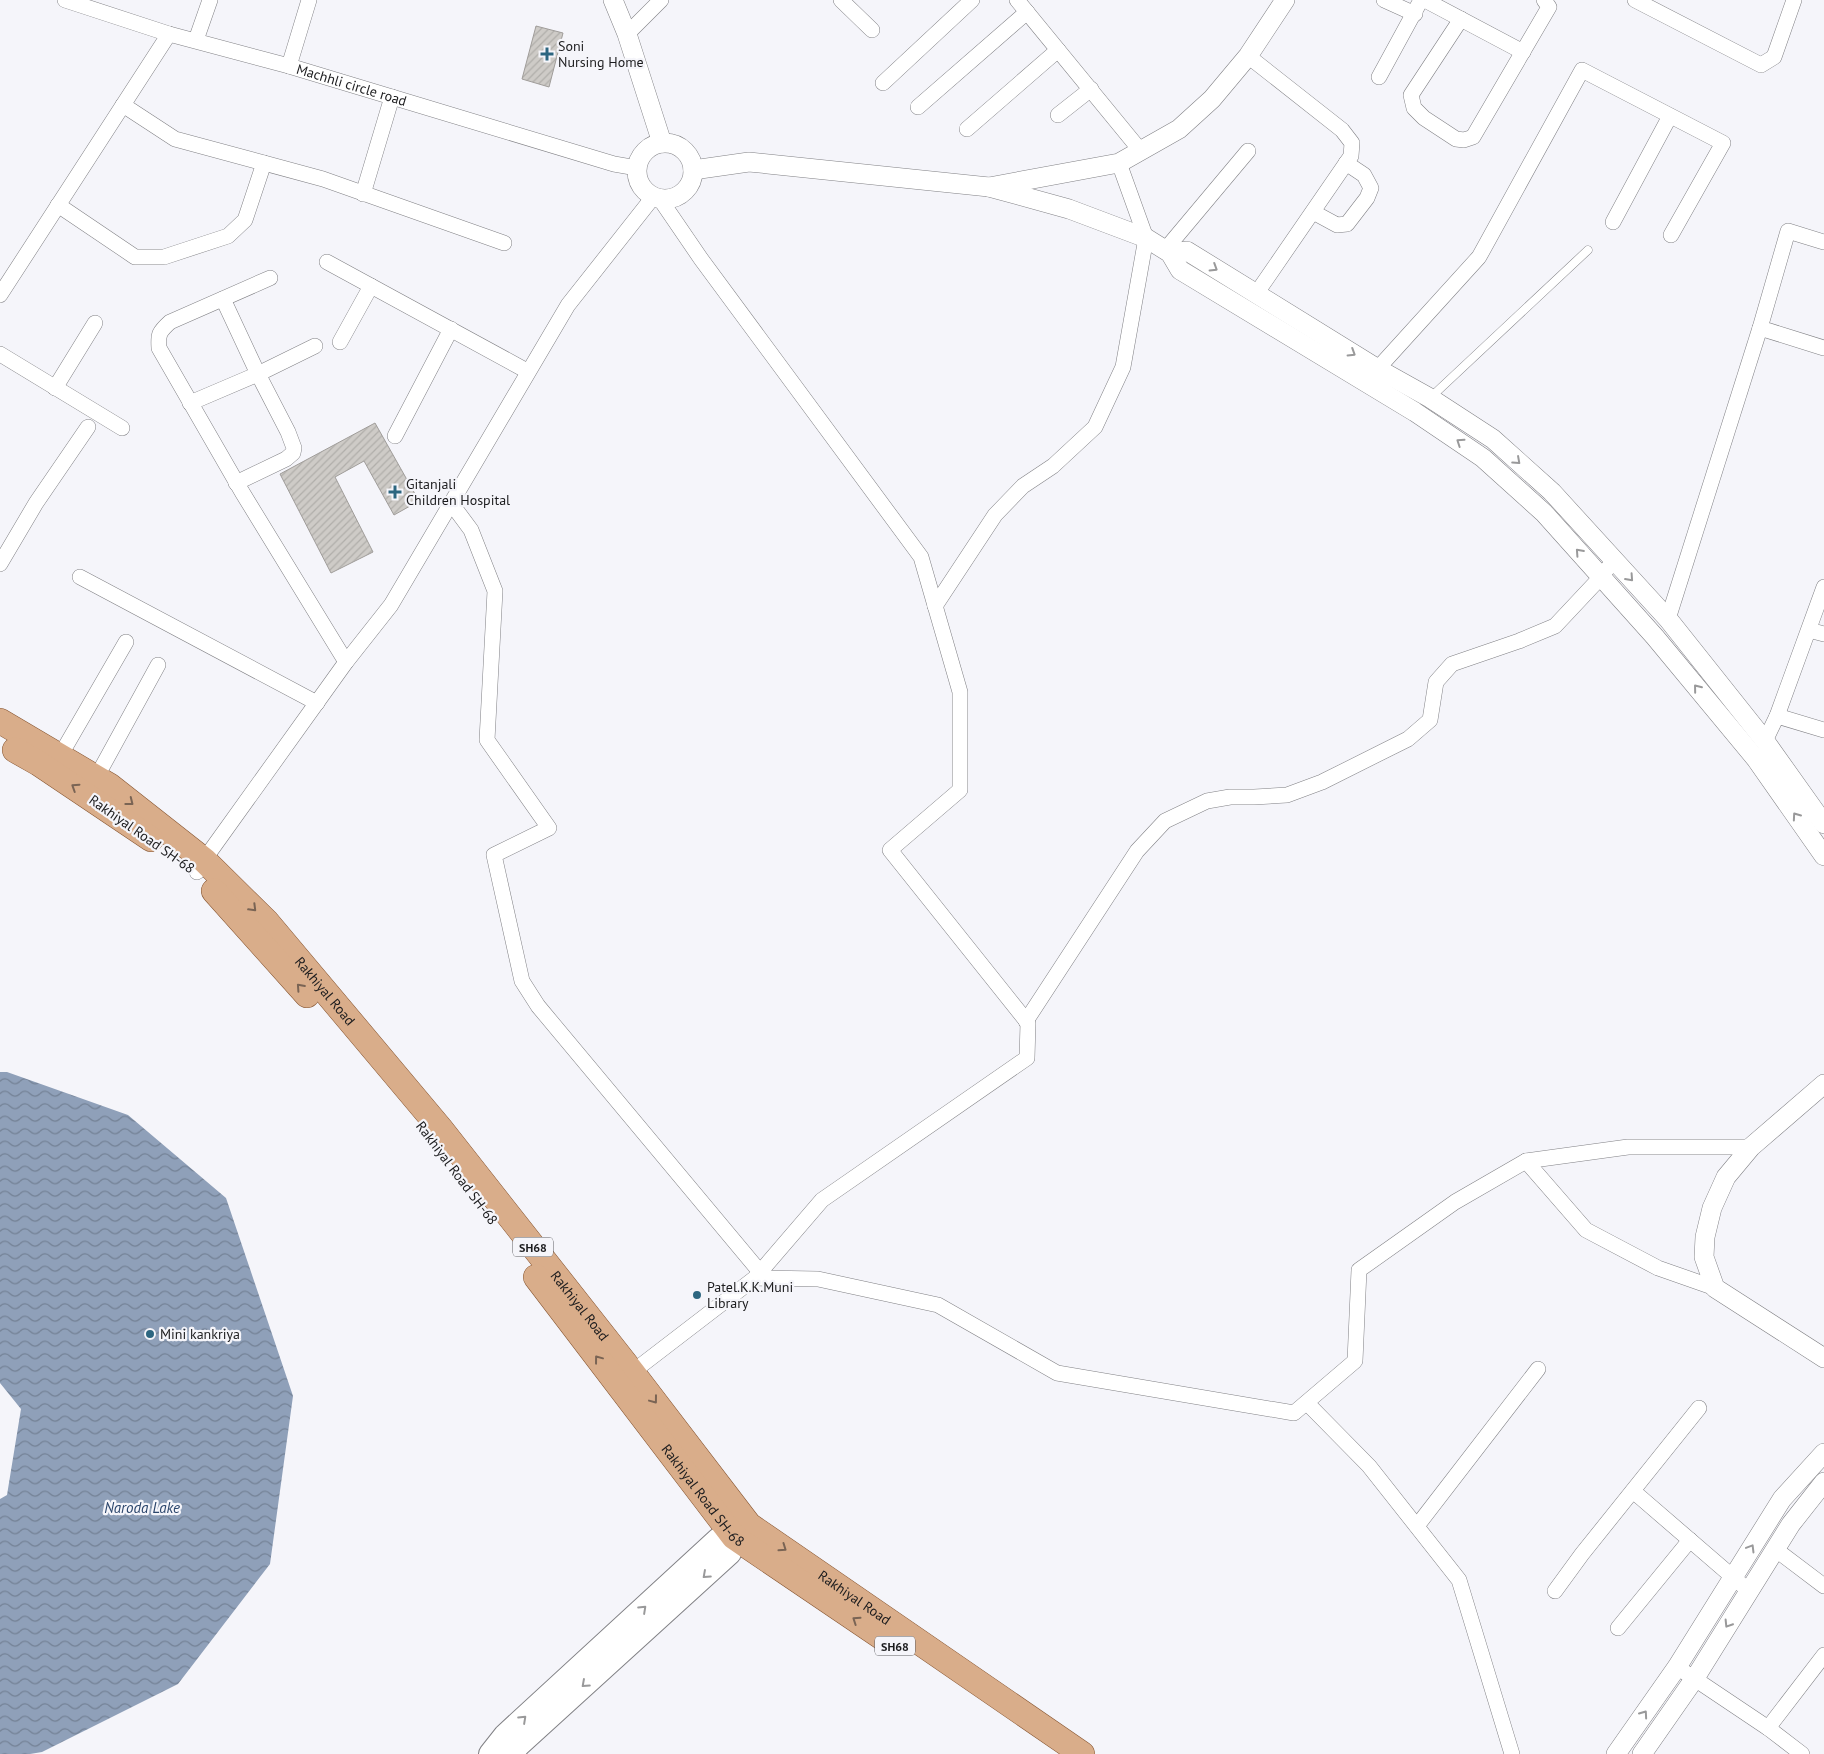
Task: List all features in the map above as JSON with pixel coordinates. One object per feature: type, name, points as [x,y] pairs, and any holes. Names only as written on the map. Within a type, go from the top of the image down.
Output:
[{"type":"main road","name":"Rakhiyal Road","points":[[0,721],[110,786],[267,922],[420,1105],[742,1531],[1082,1754]]},
{"type":"main road","name":"Rakhiyal Road SH-68","points":[[0,741],[38,763],[127,822],[201,866]]},
{"type":"main road","name":"Rakhiyal Road SH-68","points":[[742,1531],[1056,1754]]},
{"type":"main road","points":[[490,1754],[505,1736],[718,1539],[742,1531]]},
{"type":"main road","points":[[510,1754],[730,1552],[742,1531]]},
{"type":"street","points":[[196,40],[210,0]]},
{"type":"street","points":[[289,66],[309,0]]},
{"type":"street","points":[[613,0],[627,34],[662,143]]},
{"type":"street","points":[[627,34],[661,0]]},
{"type":"street","points":[[841,0],[872,30]]},
{"type":"street","points":[[883,83],[972,0]]},
{"type":"street","points":[[1017,0],[1140,150]]},
{"type":"street","points":[[989,187],[1119,163],[1179,129],[1212,98],[1248,56],[1285,0]]},
{"type":"street","points":[[1379,77],[1418,7],[1384,0]]},
{"type":"street","points":[[1425,0],[1523,52]]},
{"type":"street","points":[[1461,19],[1412,95],[1414,108],[1424,118],[1456,139],[1464,140],[1473,137],[1549,7],[1544,0]]},
{"type":"street","points":[[1635,0],[1761,66],[1774,57],[1794,0]]},
{"type":"street","name":"Machhli circle road","points":[[75,1],[170,34],[289,66],[614,164],[637,168]]},
{"type":"street","points":[[918,107],[1027,12]]},
{"type":"street","points":[[0,295],[170,34]]},
{"type":"street","points":[[967,129],[1058,50]]},
{"type":"street","points":[[1248,56],[1342,130],[1352,143],[1350,156],[1346,163],[1256,294]]},
{"type":"street","points":[[1365,383],[1479,257],[1582,70],[1724,143],[1671,234]]},
{"type":"street","points":[[1058,115],[1091,90]]},
{"type":"street","points":[[363,194],[392,98]]},
{"type":"street","points":[[123,105],[175,139],[323,179],[504,243]]},
{"type":"street","points":[[1614,222],[1670,116]]},
{"type":"street","points":[[625,1378],[758,1275],[822,1200],[1027,1058],[1028,1023],[890,850],[960,790],[960,692],[921,558],[701,260],[657,197],[643,188],[637,175],[637,168],[644,152],[654,145],[662,143],[675,144],[686,152],[690,158],[693,170],[692,180],[684,192],[676,197],[657,197]]},
{"type":"street","points":[[1168,252],[1248,151]]},
{"type":"street","points":[[693,170],[749,162],[989,187],[1068,209],[1146,238],[1168,252],[1180,270],[1415,412],[1483,458],[1544,513],[1655,637],[1756,759],[1824,856]]},
{"type":"street","points":[[58,205],[135,257],[164,257],[228,236],[244,220],[264,163]]},
{"type":"street","points":[[935,606],[995,516],[1023,486],[1053,466],[1095,427],[1123,367],[1146,238],[1119,163]]},
{"type":"street","points":[[1312,212],[1337,225],[1347,224],[1367,198],[1372,188],[1364,175],[1346,163]]},
{"type":"street","points":[[201,866],[346,662],[391,605],[568,305],[657,197]]},
{"type":"street","points":[[1668,619],[1760,328],[1788,231],[1824,242]]},
{"type":"street","points":[[1168,252],[1187,251],[1378,369],[1430,398],[1493,439],[1552,492],[1668,619],[1765,741],[1824,824]]},
{"type":"street","points":[[327,262],[528,371]]},
{"type":"street","points":[[270,278],[170,322],[160,331],[158,339],[159,348],[236,483],[346,662]]},
{"type":"street","points":[[340,342],[371,286]]},
{"type":"street","points":[[223,299],[294,448],[293,454],[286,459],[236,483]]},
{"type":"street","points":[[55,388],[95,323]]},
{"type":"street","points":[[1760,328],[1824,348]]},
{"type":"street","points":[[395,436],[451,330]]},
{"type":"street","points":[[190,403],[258,374],[315,346]]},
{"type":"street","points":[[0,354],[122,428]]},
{"type":"street","points":[[0,564],[36,503],[88,427]]},
{"type":"street","points":[[452,503],[471,530],[495,591],[487,740],[549,828],[494,855],[522,981],[538,1006],[758,1275],[818,1279],[938,1305],[1056,1373],[1294,1414],[1355,1361],[1359,1270],[1455,1202],[1526,1161],[1628,1147],[1751,1147]]},
{"type":"street","points":[[1026,1021],[1137,852],[1164,822],[1207,801],[1230,797],[1287,795],[1322,782],[1408,739],[1430,720],[1436,682],[1452,664],[1519,641],[1555,626],[1602,578],[1614,560]]},
{"type":"street","points":[[80,577],[317,704]]},
{"type":"street","points":[[1765,741],[1777,716],[1824,587]]},
{"type":"street","points":[[1809,630],[1824,634]]},
{"type":"street","points":[[60,756],[126,642]]},
{"type":"street","points":[[96,778],[158,665]]},
{"type":"street","points":[[1777,716],[1824,730]]},
{"type":"street","points":[[1715,1288],[1704,1257],[1705,1237],[1712,1208],[1726,1177],[1751,1147],[1824,1084]]},
{"type":"street","points":[[1526,1161],[1586,1230],[1658,1268],[1715,1288],[1824,1358]]},
{"type":"street","points":[[1417,1526],[1538,1369]]},
{"type":"street","points":[[1307,1403],[1370,1466],[1459,1580],[1512,1754]]},
{"type":"street","points":[[1555,1591],[1582,1554],[1699,1408]]},
{"type":"street","points":[[1616,1754],[1677,1667],[1782,1499],[1824,1453]]},
{"type":"street","points":[[1642,1754],[1695,1678],[1775,1549],[1806,1503],[1824,1482]]},
{"type":"street","points":[[1633,1491],[1749,1591]]},
{"type":"street","points":[[1618,1628],[1690,1540]]},
{"type":"street","points":[[1775,1549],[1824,1586]]},
{"type":"street","points":[[1768,1728],[1824,1655]]},
{"type":"street","points":[[1677,1667],[1768,1728],[1802,1754]]},
{"type":"lane","points":[[1430,398],[1588,250]]},
{"type":"water","name":"Naroda Lake","points":[[0,1072],[7,1072],[128,1115],[226,1198],[293,1396],[270,1564],[178,1684],[42,1752],[30,1754],[0,1754],[0,1499],[7,1495],[21,1409],[0,1383]]},
{"type":"building","points":[[536,26],[563,33],[549,87],[522,79]]},
{"type":"building","points":[[375,423],[419,501],[394,515],[364,461],[335,477],[373,552],[331,573],[280,474]]},
{"type":"place","name":"Soni Nursing Home","points":[[547,54]]},
{"type":"place","name":"Gitanjali Children Hospital","points":[[395,492]]},
{"type":"place","name":"Patel.K.K.Muni Library","points":[[697,1295]]},
{"type":"place","name":"Mini kankriya","points":[[150,1334]]}]
